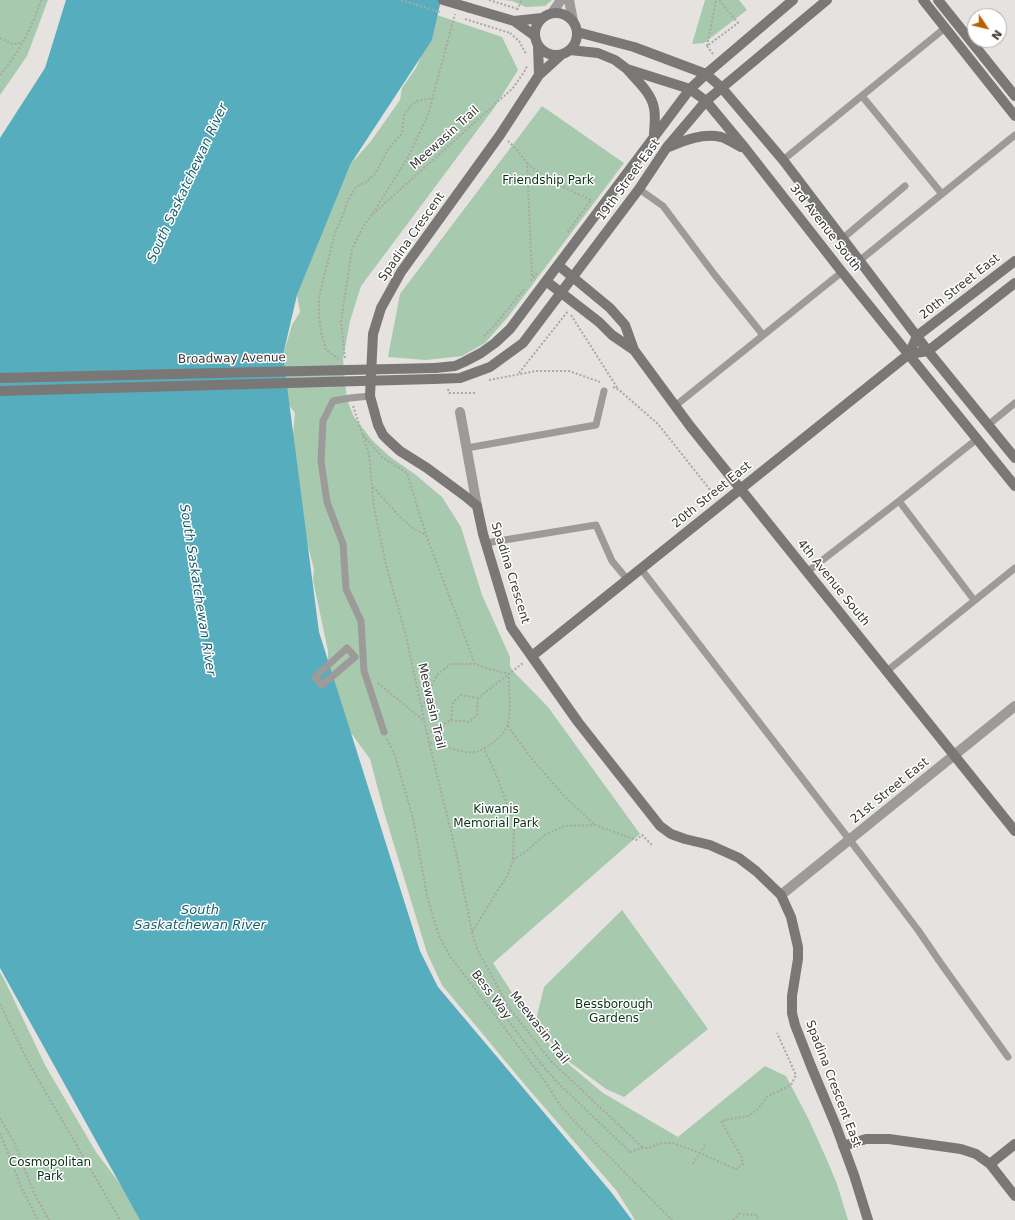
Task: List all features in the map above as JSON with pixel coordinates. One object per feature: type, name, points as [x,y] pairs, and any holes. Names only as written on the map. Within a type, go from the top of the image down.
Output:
[{"type":"main road","points":[[442,0],[514,21],[542,18],[552,13],[564,14],[573,21],[577,32],[576,42],[570,50],[561,55],[556,56],[548,54],[543,51],[536,41],[514,21]]},
{"type":"main road","name":"19th Street East","points":[[464,362],[481,353],[495,343],[510,329],[690,89],[793,0]]},
{"type":"main road","name":"19th Street East","points":[[460,378],[490,367],[523,343],[639,190],[667,148],[706,101],[827,0]]},
{"type":"main road","points":[[923,0],[1015,116]]},
{"type":"main road","points":[[938,0],[1015,96]]},
{"type":"main road","points":[[539,75],[536,28],[542,18]]},
{"type":"main road","name":"3rd Avenue South","points":[[577,32],[634,47],[706,74],[721,87],[783,160],[928,351],[1015,458]]},
{"type":"main road","name":"3rd Avenue South","points":[[570,50],[598,53],[615,60],[627,69],[690,89],[706,101],[1015,486]]},
{"type":"main road","name":"Spadina Crescent","points":[[561,55],[539,75],[500,135],[401,272],[381,308],[373,334],[370,396],[378,425],[383,435],[400,451],[427,468],[477,506],[486,543],[511,627],[578,722]]},
{"type":"main road","points":[[627,69],[651,98],[654,107],[654,136]]},
{"type":"main road","points":[[667,148],[692,138],[709,136],[722,137],[745,148]]},
{"type":"main road","name":"20th Street East","points":[[532,656],[909,354],[917,336],[1015,261]]},
{"type":"main road","name":"4th Avenue South","points":[[558,266],[610,308],[625,326],[634,350],[675,406],[1015,831]]},
{"type":"main road","name":"4th Avenue South","points":[[546,281],[599,322],[612,335],[634,350]]},
{"type":"main road","name":"20th Street East","points":[[909,354],[928,351],[1015,283]]},
{"type":"main road","name":"Broadway Avenue","points":[[0,378],[435,368],[455,366],[464,362]]},
{"type":"main road","name":"Broadway Avenue","points":[[0,391],[460,378]]},
{"type":"main road","name":"Spadina Crescent East","points":[[578,722],[660,826],[671,834],[710,845],[739,858],[756,871],[781,895],[791,917],[798,948],[798,959],[792,996],[792,1013],[795,1025],[836,1126],[854,1175],[868,1220]]},
{"type":"main road","points":[[843,1146],[866,1139],[889,1139],[961,1149],[976,1154],[990,1164],[1015,1196]]},
{"type":"main road","points":[[990,1164],[1015,1144]]},
{"type":"street","points":[[552,13],[561,0]]},
{"type":"street","points":[[569,0],[573,21]]},
{"type":"street","name":"Spadina Crescent","points":[[460,412],[477,506]]},
{"type":"street","name":"21st Street East","points":[[781,895],[1015,706]]},
{"type":"lane","points":[[783,160],[945,28]]},
{"type":"lane","points":[[862,96],[942,194]]},
{"type":"lane","points":[[859,261],[1015,135]]},
{"type":"lane","points":[[842,238],[905,186]]},
{"type":"lane","points":[[639,190],[662,206],[763,335]]},
{"type":"lane","points":[[675,406],[842,272]]},
{"type":"lane","points":[[467,448],[596,425],[605,388]]},
{"type":"lane","points":[[370,396],[334,401],[323,420],[321,460],[327,502],[343,544],[346,589],[361,621],[364,671],[384,732]]},
{"type":"lane","points":[[988,425],[1015,403]]},
{"type":"lane","points":[[807,572],[899,502],[977,439]]},
{"type":"lane","points":[[899,502],[974,600]]},
{"type":"lane","points":[[486,543],[596,525],[612,561],[627,579]]},
{"type":"lane","points":[[886,671],[1015,568]]},
{"type":"lane","points":[[640,569],[918,930],[1008,1057]]},
{"type":"lane","points":[[350,652],[362,641]]},
{"type":"lane","points":[[347,648],[350,652],[355,657],[322,685],[315,677],[347,648]]},
{"type":"path","points":[[0,75],[13,59],[22,43],[34,20],[41,0]]},
{"type":"path","points":[[489,0],[518,9]]},
{"type":"path","points":[[707,46],[717,0]]},
{"type":"path","points":[[707,46],[738,23],[717,0]]},
{"type":"path","name":"Meewasin Trail","points":[[346,364],[341,321],[352,249],[364,225],[407,159],[428,115],[450,31]]},
{"type":"path","points":[[0,38],[12,44],[22,43]]},
{"type":"path","points":[[707,46],[720,62]]},
{"type":"path","name":"Meewasin Trail","points":[[371,216],[513,88],[526,69]]},
{"type":"path","points":[[341,361],[326,350],[321,332],[319,315],[319,297],[335,232],[343,216],[348,200],[356,187],[366,182],[375,174],[389,148],[402,133],[404,116],[408,109],[416,101],[433,98]]},
{"type":"path","points":[[500,135],[517,150],[527,163],[548,180],[590,200],[563,238]]},
{"type":"path","points":[[527,163],[532,278]]},
{"type":"path","points":[[484,336],[495,325],[541,267]]},
{"type":"path","points":[[519,374],[568,311],[619,390],[658,424],[721,505]]},
{"type":"path","points":[[484,382],[536,371],[569,371],[601,382]]},
{"type":"path","points":[[605,388],[619,390]]},
{"type":"path","points":[[448,390],[449,393],[475,393]]},
{"type":"path","name":"Meewasin Trail","points":[[350,398],[369,454],[374,508],[386,565],[406,636],[421,708],[456,852],[472,932],[477,949],[510,1009],[551,1061],[643,1148]]},
{"type":"path","points":[[362,434],[382,457],[407,473],[426,535],[475,664]]},
{"type":"path","points":[[372,486],[400,518],[414,529],[426,535]]},
{"type":"path","points":[[427,734],[451,720],[469,722],[477,715],[478,698],[532,656]]},
{"type":"path","points":[[421,708],[430,687],[438,674],[451,664],[475,664],[508,674]]},
{"type":"path","points":[[364,671],[425,722]]},
{"type":"path","points":[[430,742],[437,743],[453,750],[475,752],[484,749],[501,736],[508,726],[510,711],[508,674]]},
{"type":"path","points":[[451,720],[453,702],[461,695],[478,698]]},
{"type":"path","points":[[508,726],[528,754],[563,795],[595,825]]},
{"type":"path","name":"Bess Way","points":[[384,732],[395,756],[413,818],[428,896],[439,936],[450,956],[544,1080],[560,1105],[672,1220]]},
{"type":"path","points":[[472,932],[508,874],[513,860],[514,823],[496,774],[484,749]]},
{"type":"path","points":[[513,860],[524,853],[545,835],[564,826],[595,825],[636,840],[642,835],[652,845]]},
{"type":"path","points":[[0,1004],[27,1060],[120,1220]]},
{"type":"path","points":[[510,1009],[507,1019],[543,1066],[559,1084],[630,1152],[661,1143],[673,1143],[737,1169],[742,1164],[742,1158],[720,1121],[748,1116],[758,1109],[768,1096],[791,1085],[796,1075],[777,1032]]},
{"type":"path","points":[[0,1118],[15,1144],[34,1193],[49,1220]]},
{"type":"path","points":[[0,1133],[22,1189],[38,1220]]},
{"type":"path","points":[[702,1150],[706,1143]]},
{"type":"path","points":[[693,1164],[698,1156]]},
{"type":"path","points":[[733,1220],[739,1214],[757,1215],[758,1220]]},
{"type":"green space","points":[[0,0],[48,0],[27,56],[0,95]]},
{"type":"green space","points":[[505,0],[552,0],[545,6],[526,7],[512,1]]},
{"type":"green space","points":[[705,0],[739,0],[747,10],[704,43],[692,44]]},
{"type":"green space","name":"Kiwanis Memorial Park","points":[[437,15],[502,37],[518,70],[494,108],[361,286],[350,321],[343,359],[347,400],[354,417],[372,440],[389,456],[416,475],[442,497],[461,527],[482,595],[510,657],[510,666],[512,670],[548,707],[640,834],[493,963],[533,1026],[566,1062],[603,1093],[678,1137],[765,1066],[786,1076],[809,1120],[827,1160],[837,1184],[848,1220],[635,1220],[616,1190],[526,1086],[442,985],[427,953],[384,812],[370,759],[346,726],[328,664],[328,651],[313,580],[314,569],[297,505],[292,447],[295,413],[288,404],[283,355],[292,325],[300,312],[297,295],[338,189],[350,165],[371,141],[400,100],[402,88],[416,68],[424,50],[432,40]]},
{"type":"green space","name":"Friendship Park","points":[[542,106],[624,163],[508,317],[485,343],[462,356],[426,360],[388,357],[400,294]]},
{"type":"green space","name":"Bessborough Gardens","points":[[622,910],[708,1029],[624,1097],[606,1089],[567,1060],[535,1024],[544,987]]},
{"type":"green space","name":"Cosmopolitan Park","points":[[0,972],[45,1065],[96,1152],[147,1220],[0,1220]]},
{"type":"water","name":"South Saskatchewan River","points":[[66,0],[441,0],[432,40],[350,165],[297,295],[283,355],[319,632],[420,951],[438,987],[611,1192],[632,1220],[140,1220],[0,968],[0,138],[45,68]]}]
